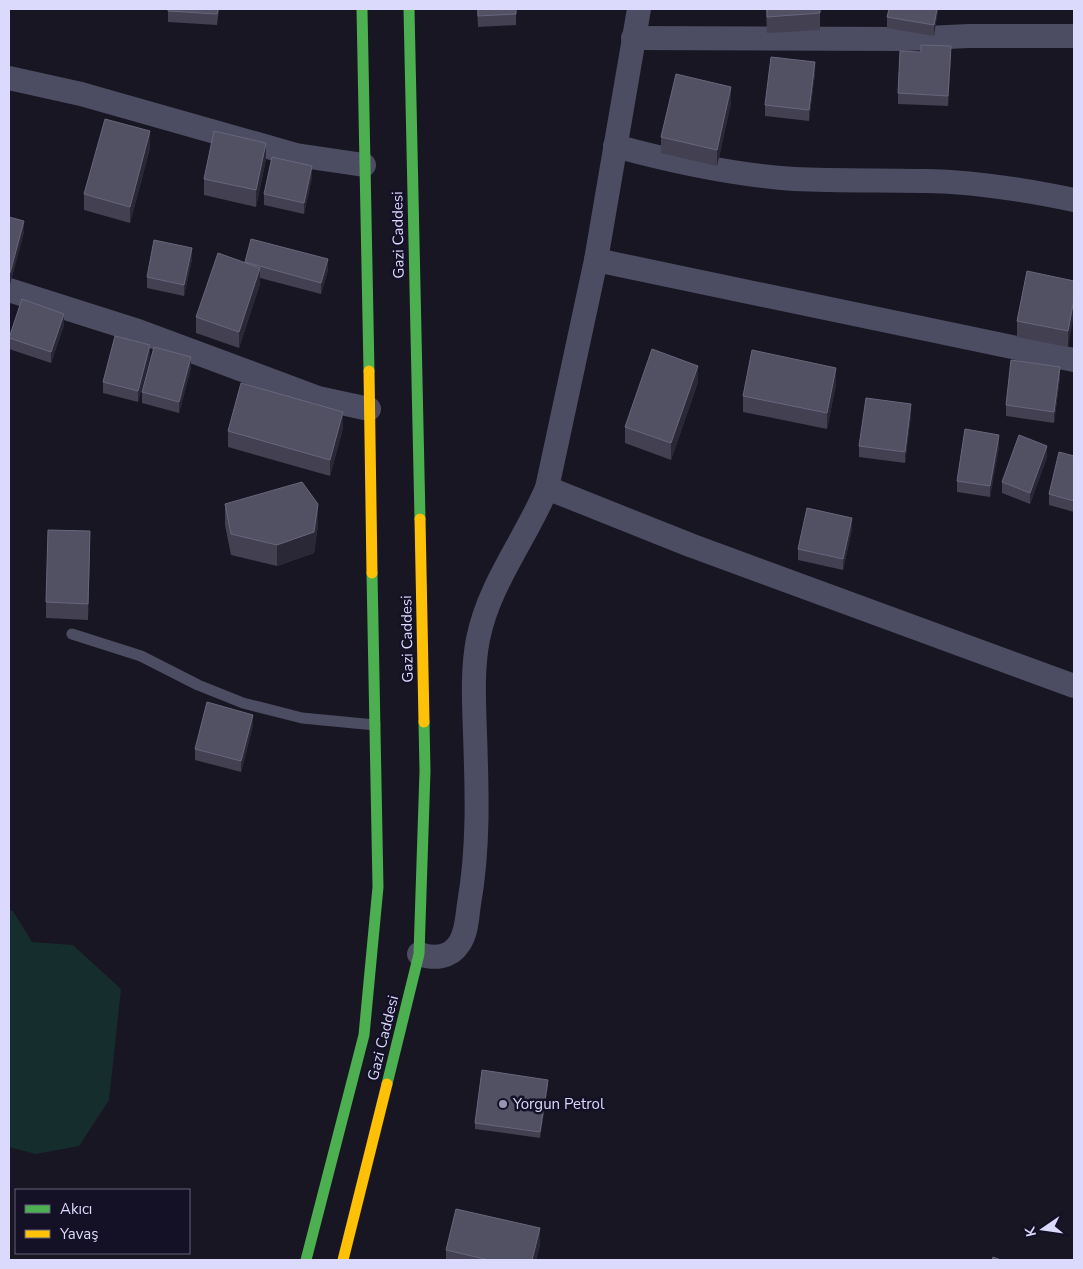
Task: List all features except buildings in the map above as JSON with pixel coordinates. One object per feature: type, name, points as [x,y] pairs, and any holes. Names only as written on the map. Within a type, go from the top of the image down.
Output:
[{"type":"highway","name":"Gazi Caddesi","points":[[306,1260],[364,1035],[378,887],[362,9]]},
{"type":"highway","name":"Gazi Caddesi","points":[[343,1260],[419,954],[425,771],[408,9]]},
{"type":"street","points":[[419,954],[438,957],[447,955],[454,950],[464,936],[475,859],[477,820],[474,685],[478,640],[492,594],[532,523],[547,488],[596,260],[638,9]]},
{"type":"street","points":[[634,38],[876,39],[1074,36]]},
{"type":"street","points":[[9,78],[81,94],[296,154],[364,165]]},
{"type":"street","points":[[615,146],[667,160],[757,176],[964,183],[1005,187],[1074,200]]},
{"type":"street","points":[[596,260],[1074,360]]},
{"type":"street","points":[[9,290],[138,331],[318,398],[369,409]]},
{"type":"street","points":[[547,488],[699,548],[1074,686]]},
{"type":"lane","points":[[72,634],[141,656],[198,685],[243,703],[302,718],[375,725]]},
{"type":"green space","points":[[9,910],[13,911],[32,942],[73,945],[121,989],[109,1100],[79,1146],[36,1154],[9,1147]]},
{"type":"traffic: fast","points":[[362,9],[369,371]]},
{"type":"traffic: fast","points":[[409,9],[420,519]]},
{"type":"traffic: fast","points":[[306,1260],[364,1035],[378,887],[372,573]]},
{"type":"traffic: fast","points":[[387,1084],[419,954],[425,771],[424,722]]},
{"type":"traffic: slow","points":[[369,371],[372,573]]},
{"type":"traffic: slow","points":[[420,519],[424,722]]},
{"type":"traffic: slow","points":[[343,1260],[387,1084]]},
{"type":"place","name":"Yorgun Petrol","points":[[503,1104]]}]
